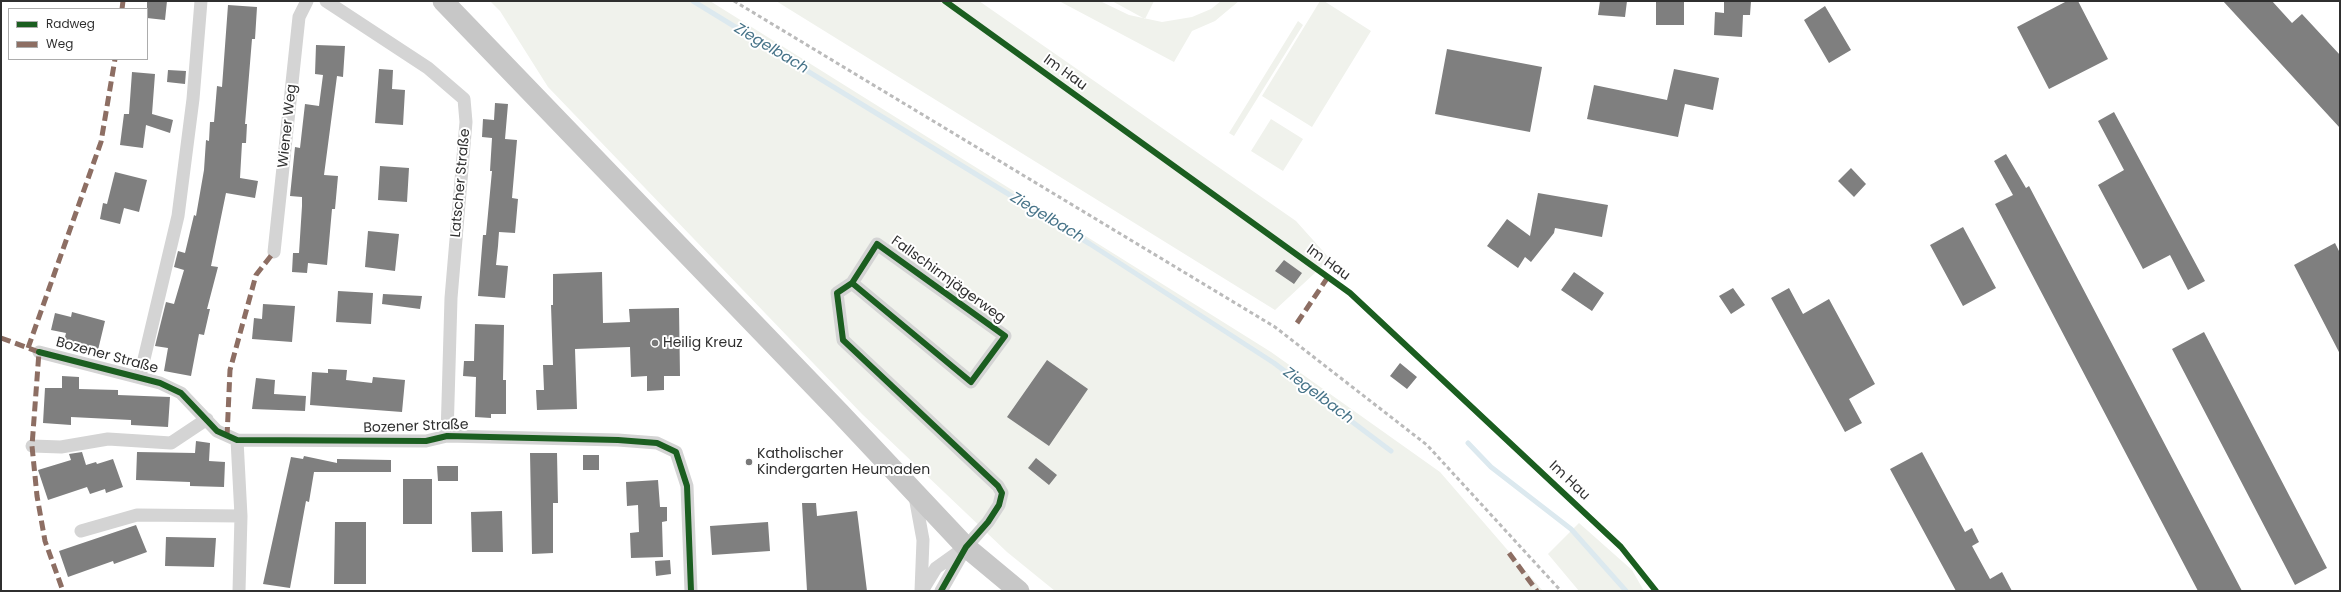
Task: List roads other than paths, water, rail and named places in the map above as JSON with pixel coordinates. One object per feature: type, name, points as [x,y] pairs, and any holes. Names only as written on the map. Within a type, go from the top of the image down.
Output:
[{"type":"main road","points":[[443,1],[966,547],[1019,591]]},
{"type":"street","name":"Bozener Straße","points":[[140,376],[178,216],[193,99],[200,1]]},
{"type":"street","name":"Wiener Weg","points":[[274,252],[299,18],[307,1]]},
{"type":"street","name":"Latscher Straße","points":[[326,1],[428,68],[464,99],[466,122],[452,298],[447,436]]},
{"type":"street","name":"Fallschirmjägerweg","points":[[852,283],[971,382],[1006,336],[877,244],[852,283],[837,293],[843,340],[990,479],[1002,493],[996,511],[966,547]]},
{"type":"street","name":"Bozener Straße","points":[[38,352],[140,376],[181,392],[217,431],[237,440],[426,441],[447,436],[618,440],[657,443],[676,452],[687,486],[691,591]]},
{"type":"street","points":[[32,446],[61,447],[108,439],[171,443],[206,418]]},
{"type":"street","points":[[237,440],[241,516],[239,591]]},
{"type":"street","points":[[914,492],[918,522],[923,540],[922,591]]},
{"type":"street","points":[[80,531],[137,515],[241,516]]},
{"type":"street","points":[[922,591],[936,568],[966,547]]},
{"type":"street","points":[[941,591],[966,547]]},
{"type":"waterway","name":"Ziegelbach","points":[[693,1],[1090,244],[1274,363],[1391,451]]},
{"type":"waterway","name":"Ziegelbach","points":[[1468,443],[1491,467],[1571,529],[1626,591]]},
{"type":"railway","points":[[734,1],[1275,327],[1427,445],[1561,591]]},
{"type":"place","name":"Heilig Kreuz","points":[[655,343]]},
{"type":"place","name":"Katholischer Kindergarten Heumaden","points":[[749,462]]}]
